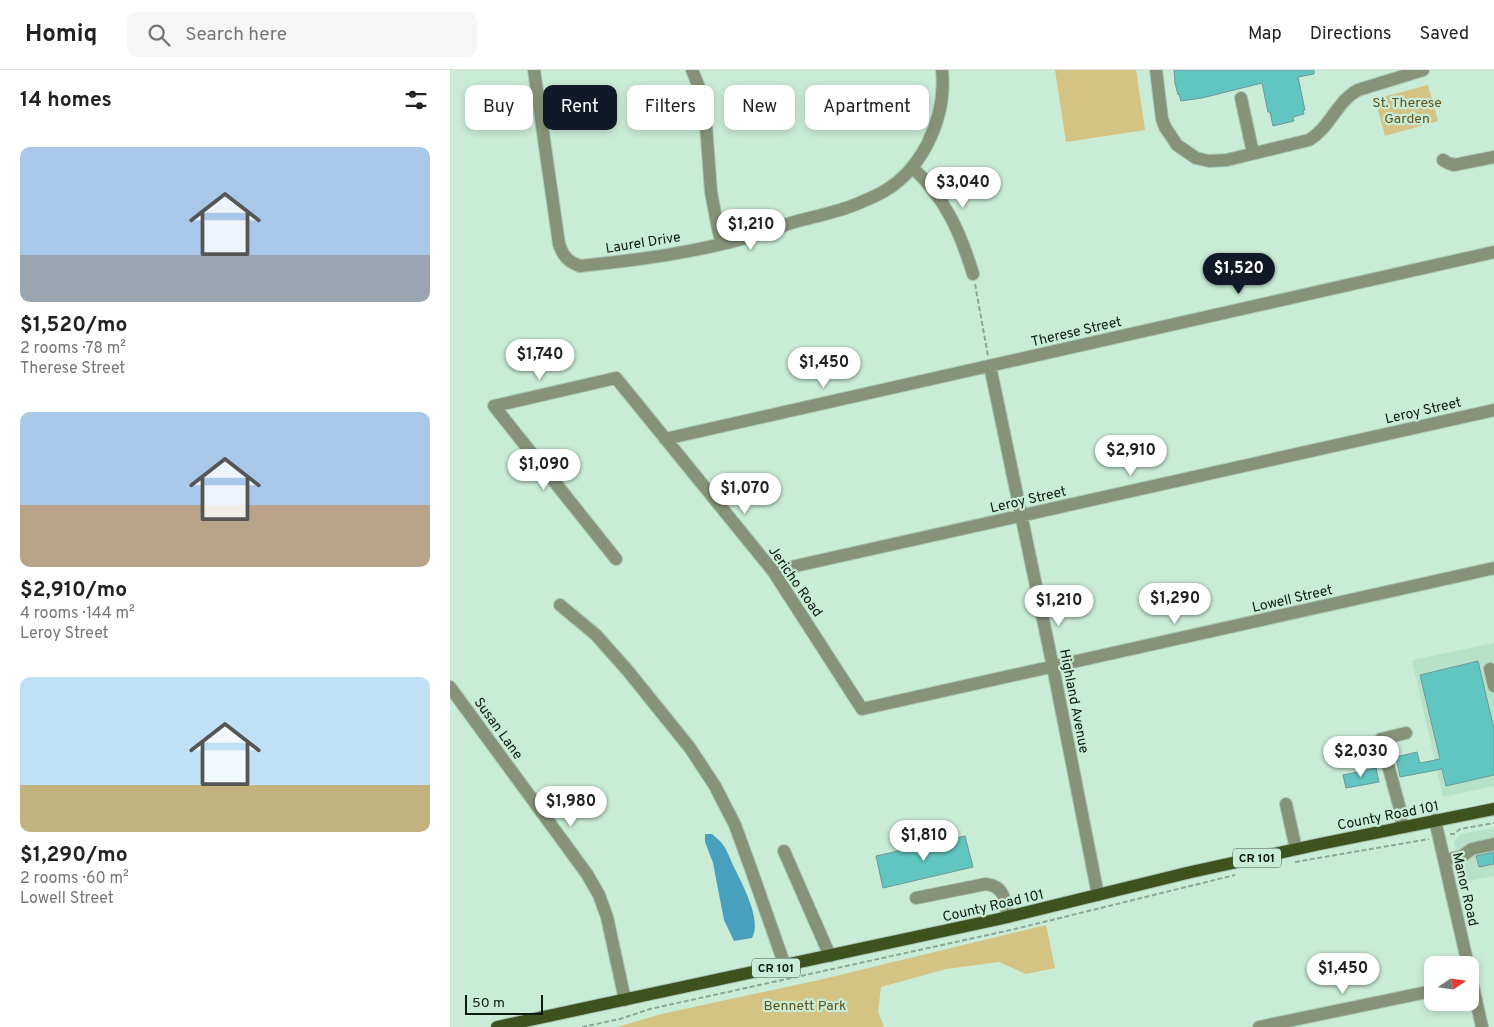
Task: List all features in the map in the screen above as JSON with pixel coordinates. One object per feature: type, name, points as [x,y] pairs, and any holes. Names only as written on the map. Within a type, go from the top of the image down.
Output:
[{"type":"main road","name":"County Road 101","points":[[497,1027],[1008,917],[1190,872],[1494,809]]},
{"type":"street","name":"Laurel Drive","points":[[534,70],[559,244],[565,258],[580,266],[722,244],[756,236],[790,223],[838,211],[877,195],[912,167]]},
{"type":"street","points":[[692,70],[701,92],[705,112],[711,192],[722,244]]},
{"type":"street","points":[[942,70],[944,84],[941,107],[934,129],[923,151],[912,167],[938,195],[950,215],[960,235],[973,274]]},
{"type":"street","points":[[1156,70],[1162,119],[1165,128],[1177,145],[1196,158],[1209,161],[1227,160],[1309,140],[1321,131],[1343,100],[1350,95],[1362,89],[1423,70]]},
{"type":"street","points":[[1241,98],[1253,153]]},
{"type":"street","points":[[1443,160],[1448,164],[1454,165],[1494,157]]},
{"type":"street","name":"Therese Street","points":[[665,439],[1494,252]]},
{"type":"street","name":"Highland Avenue","points":[[990,366],[1053,667],[1098,895]]},
{"type":"street","name":"Jericho Road","points":[[616,559],[494,406],[616,378],[773,571],[862,709]]},
{"type":"street","name":"Leroy Street","points":[[773,571],[1494,410]]},
{"type":"street","name":"Lowell Street","points":[[862,709],[1494,568]]},
{"type":"street","points":[[560,605],[596,635],[628,671],[690,748],[715,786],[735,825],[785,966]]},
{"type":"street","points":[[1490,669],[1494,686]]},
{"type":"street","name":"Susan Lane","points":[[450,687],[587,874],[599,895],[613,940],[625,1000]]},
{"type":"street","points":[[1402,827],[1400,809],[1381,739],[1406,733]]},
{"type":"street","points":[[1286,804],[1296,849]]},
{"type":"street","name":"Manor Road","points":[[1436,820],[1466,956]]},
{"type":"street","points":[[1444,860],[1462,856],[1472,849],[1494,844]]},
{"type":"street","points":[[784,851],[830,956]]},
{"type":"street","points":[[916,898],[986,884],[994,885],[1002,891],[1008,917]]},
{"type":"street","points":[[1259,1027],[1424,993]]},
{"type":"street","points":[[1478,1011],[1482,1027]]},
{"type":"path","points":[[973,274],[990,366]]},
{"type":"path","points":[[1439,837],[1454,834],[1460,829],[1494,823]]},
{"type":"shaded area","points":[[1494,643],[1494,786],[1443,797],[1412,660]]},
{"type":"shaded area","points":[[1494,828],[1494,876],[1463,882],[1454,842],[1460,834]]},
{"type":"green space","points":[[1055,70],[1136,70],[1145,130],[1066,142]]},
{"type":"green space","name":"St. Therese Garden","points":[[1428,85],[1438,121],[1385,136],[1375,99]]},
{"type":"green space","name":"Bennett Park","points":[[1046,925],[1055,968],[1026,974],[999,962],[946,969],[881,987],[878,1012],[884,1027],[617,1027],[661,1014],[819,980]]},
{"type":"water","points":[[705,834],[712,834],[723,844],[745,889],[755,921],[755,930],[752,938],[734,941],[724,920],[713,863],[705,842]]},
{"type":"building","points":[[1174,70],[1314,70],[1314,74],[1298,77],[1305,110],[1303,110],[1304,114],[1293,117],[1294,121],[1273,126],[1262,83],[1202,98],[1181,101],[1175,83]]},
{"type":"building","points":[[1478,661],[1494,729],[1494,775],[1446,786],[1442,769],[1400,777],[1396,757],[1417,752],[1420,763],[1440,759],[1420,675]]},
{"type":"building","points":[[1376,768],[1379,782],[1346,788],[1343,775]]},
{"type":"building","points":[[965,836],[973,867],[883,888],[876,856]]},
{"type":"building","points":[[1494,852],[1494,864],[1479,867],[1476,856]]}]
